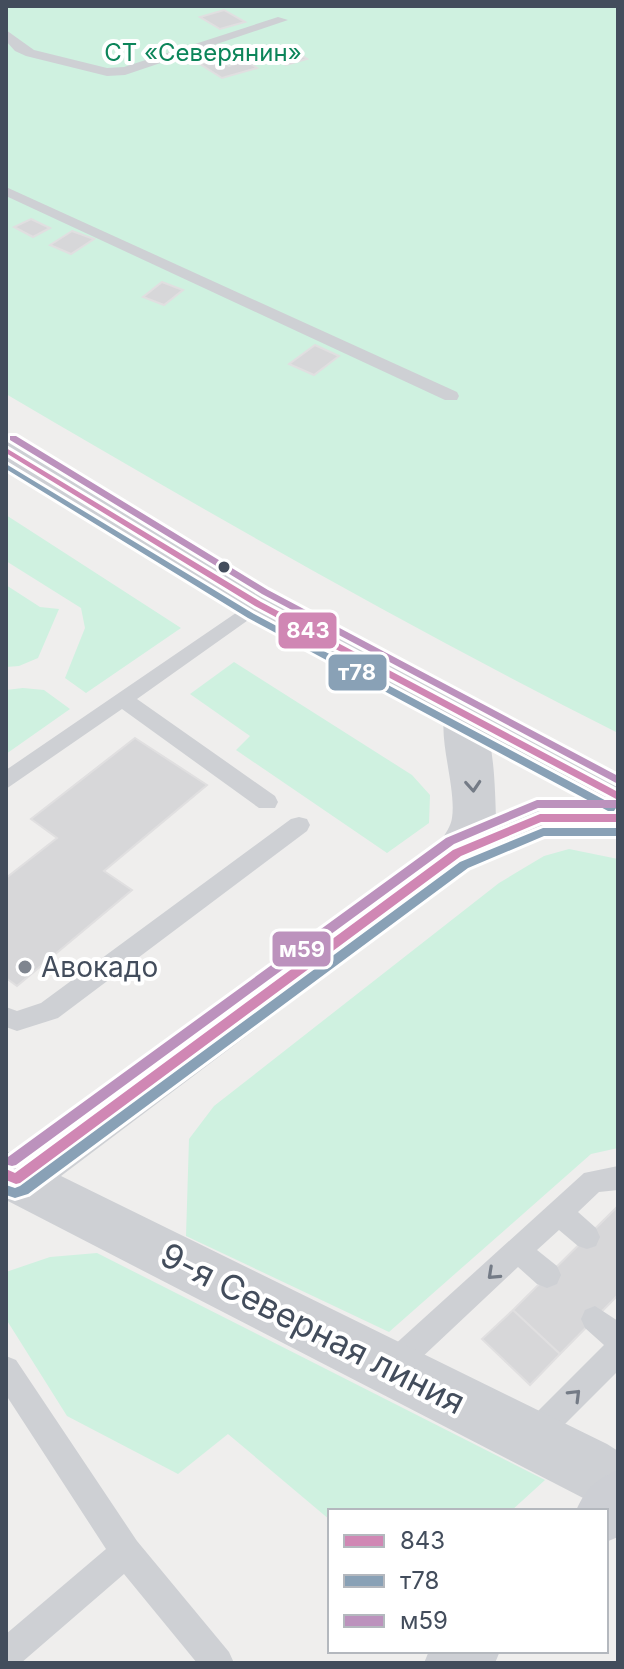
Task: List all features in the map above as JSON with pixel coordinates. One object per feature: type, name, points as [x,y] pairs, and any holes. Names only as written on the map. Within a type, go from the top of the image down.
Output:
[{"type":"street","points":[[6,450],[258,604],[618,796]]},
{"type":"street","points":[[457,853],[474,821],[474,783],[463,715]]},
{"type":"street","points":[[9,1180],[457,853],[540,818],[618,818]]},
{"type":"street","name":"9-я Северная линия","points":[[9,1180],[391,1367],[586,1465],[618,1486]]},
{"type":"lane","points":[[6,34],[19,48],[30,53],[116,73],[282,20]]},
{"type":"lane","points":[[6,191],[451,396]]},
{"type":"lane","points":[[6,781],[258,604]]},
{"type":"lane","points":[[122,699],[267,802]]},
{"type":"lane","points":[[6,1017],[17,1021],[49,1011],[299,825]]},
{"type":"lane","points":[[391,1367],[593,1181],[618,1178]]},
{"type":"lane","points":[[558,1212],[587,1237]]},
{"type":"lane","points":[[518,1250],[547,1275]]},
{"type":"lane","points":[[595,1319],[618,1339]]},
{"type":"lane","points":[[531,1438],[618,1351]]},
{"type":"lane","points":[[6,1370],[126,1552],[218,1663]]},
{"type":"lane","points":[[6,1655],[126,1552]]},
{"type":"green space","name":"СТ «Северянин»","points":[[6,6],[618,6],[618,733],[309,568],[6,394]]},
{"type":"green space","points":[[6,515],[181,628],[86,693],[65,678],[85,628],[81,608],[6,561]]},
{"type":"green space","points":[[6,585],[40,607],[59,609],[38,658],[19,666],[6,667]]},
{"type":"green space","points":[[234,662],[412,775],[430,795],[429,823],[387,853],[236,750],[250,736],[190,694]]},
{"type":"green space","points":[[6,690],[44,690],[70,709],[6,754]]},
{"type":"green space","points":[[569,849],[618,859],[618,1148],[591,1154],[389,1332],[186,1236],[189,1139],[214,1106],[499,883],[544,856]]},
{"type":"green space","points":[[97,1253],[545,1480],[513,1509],[328,1509],[328,1518],[228,1434],[178,1474],[67,1416],[6,1319],[6,1272],[50,1257]]},
{"type":"building","points":[[224,10],[245,22],[220,29],[200,17]]},
{"type":"building","points":[[292,49],[307,59],[286,65],[270,55]]},
{"type":"building","points":[[218,59],[229,66],[246,61],[257,68],[222,78],[200,64]]},
{"type":"building","points":[[31,219],[50,228],[33,237],[14,227]]},
{"type":"building","points":[[72,231],[94,239],[71,254],[50,245]]},
{"type":"building","points":[[162,282],[183,290],[164,305],[143,297]]},
{"type":"building","points":[[315,345],[339,356],[314,375],[289,364]]},
{"type":"building","points":[[135,738],[207,785],[104,871],[132,890],[17,986],[6,978],[6,878],[57,838],[31,819]]},
{"type":"building","points":[[618,1206],[618,1295],[560,1354],[513,1310]]},
{"type":"building","points":[[513,1310],[560,1354],[530,1385],[482,1339]]},
{"type":"transit line","name":"м59","points":[[13,438],[265,592],[618,780]]},
{"type":"transit line","name":"843","points":[[6,450],[258,604],[618,796]]},
{"type":"transit line","name":"т78","points":[[6,466],[251,616],[611,808]]},
{"type":"transit line","name":"м59","points":[[12,1161],[450,841],[537,804],[618,804]]},
{"type":"transit line","name":"843","points":[[6,1174],[16,1179],[457,853],[540,818],[618,818]]},
{"type":"transit line","name":"т78","points":[[6,1190],[15,1193],[24,1190],[464,865],[543,832],[618,832]]},
{"type":"place","name":"Авокадо","points":[[25,967]]}]
